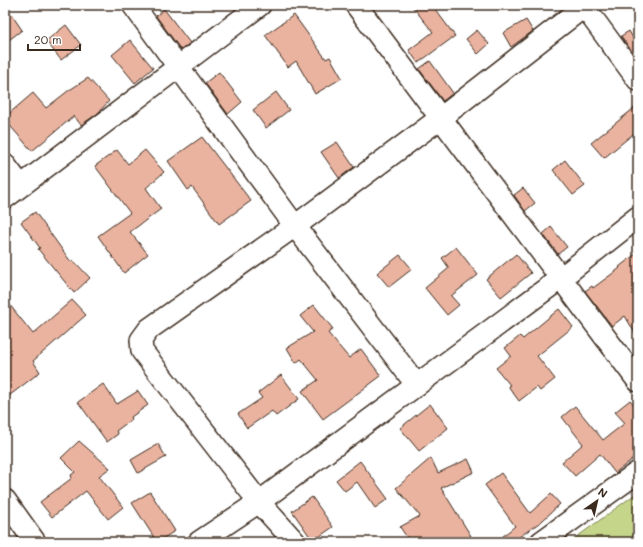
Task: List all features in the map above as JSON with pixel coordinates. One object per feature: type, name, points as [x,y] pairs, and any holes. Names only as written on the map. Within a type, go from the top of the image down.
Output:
[{"type":"street","points":[[133,5],[295,226],[416,384]]},
{"type":"street","points":[[5,165],[13,192],[260,5]]},
{"type":"street","points":[[356,5],[638,381]]},
{"type":"street","points":[[295,542],[259,502],[142,351],[141,340],[149,329],[295,226],[442,118],[584,5],[638,80]]},
{"type":"street","points":[[199,542],[259,502],[416,384],[561,278],[638,217]]},
{"type":"street","points":[[541,542],[638,472]]},
{"type":"street","points":[[5,500],[35,542]]},
{"type":"green space","points":[[638,492],[638,542],[570,542]]},
{"type":"building","points":[[5,5],[22,30],[5,43]]},
{"type":"building","points":[[411,5],[432,5],[455,36],[418,63],[409,50],[433,32]]},
{"type":"building","points":[[164,9],[190,43],[181,50],[156,16]]},
{"type":"building","points":[[294,15],[326,59],[330,57],[342,78],[315,94],[296,61],[288,67],[265,35]]},
{"type":"building","points":[[526,20],[533,31],[511,47],[503,33]]},
{"type":"building","points":[[66,25],[81,45],[61,60],[46,41]]},
{"type":"building","points":[[477,30],[489,44],[478,54],[466,39]]},
{"type":"building","points":[[629,31],[638,46],[638,60],[621,36]]},
{"type":"building","points":[[130,40],[153,68],[135,83],[112,55]]},
{"type":"building","points":[[430,61],[453,93],[443,101],[419,69]]},
{"type":"building","points":[[219,72],[242,102],[228,114],[205,83]]},
{"type":"building","points":[[88,78],[109,101],[97,114],[81,125],[74,116],[32,151],[5,120],[5,117],[33,93],[46,108]]},
{"type":"building","points":[[276,92],[289,110],[266,128],[253,110]]},
{"type":"building","points":[[638,105],[638,130],[604,158],[591,143]]},
{"type":"building","points":[[202,137],[251,201],[219,224],[192,187],[188,190],[168,161]]},
{"type":"building","points":[[337,142],[354,167],[339,178],[321,152]]},
{"type":"building","points":[[117,150],[128,164],[145,150],[164,172],[146,188],[161,209],[130,232],[148,254],[124,273],[98,236],[130,213],[95,166]]},
{"type":"building","points":[[565,160],[585,186],[573,195],[553,170]]},
{"type":"building","points":[[523,188],[535,203],[525,211],[514,195]]},
{"type":"building","points":[[35,212],[71,262],[73,260],[90,278],[74,293],[38,249],[40,248],[21,222]]},
{"type":"building","points":[[551,227],[567,247],[558,254],[543,234]]},
{"type":"building","points":[[456,247],[478,275],[451,296],[459,305],[447,315],[425,288],[449,268],[442,258]]},
{"type":"building","points":[[638,252],[638,338],[625,316],[612,326],[585,291],[592,286],[593,288],[620,268],[619,267]]},
{"type":"building","points":[[516,254],[531,273],[501,297],[486,279]]},
{"type":"building","points":[[400,255],[412,269],[389,287],[377,273]]},
{"type":"building","points":[[5,299],[33,334],[72,300],[86,315],[33,361],[40,372],[5,399]]},
{"type":"building","points":[[314,305],[333,329],[328,333],[349,358],[361,349],[381,376],[323,419],[302,391],[318,380],[301,359],[296,363],[287,348],[313,332],[300,316]]},
{"type":"building","points":[[559,309],[573,327],[537,356],[555,379],[540,391],[537,387],[519,401],[508,386],[510,385],[496,368],[511,356],[505,348],[520,336],[523,339]]},
{"type":"building","points":[[281,375],[299,399],[276,416],[272,411],[247,428],[238,414],[262,398],[258,393]]},
{"type":"building","points":[[103,384],[117,404],[138,391],[148,405],[131,417],[132,419],[116,431],[118,434],[107,442],[78,402]]},
{"type":"building","points":[[630,400],[638,409],[638,455],[615,473],[600,454],[575,476],[562,462],[583,444],[562,417],[575,406],[603,440],[625,423],[615,412]]},
{"type":"building","points":[[430,404],[448,428],[419,451],[400,428]]},
{"type":"building","points":[[79,441],[110,468],[99,476],[123,507],[108,519],[86,491],[52,517],[40,502],[72,478],[71,475],[75,472],[61,458]]},
{"type":"building","points":[[158,444],[166,457],[138,473],[131,460]]},
{"type":"building","points":[[431,458],[438,473],[468,459],[474,472],[441,488],[471,536],[461,542],[410,542],[400,527],[420,516],[396,488]]},
{"type":"building","points":[[360,461],[388,499],[375,508],[357,482],[345,491],[336,480]]},
{"type":"building","points":[[501,473],[530,513],[551,494],[560,504],[542,521],[512,542],[506,542],[502,537],[515,526],[485,485]]},
{"type":"building","points":[[150,492],[175,531],[157,542],[132,503]]},
{"type":"building","points":[[312,497],[333,527],[313,541],[292,511]]}]
